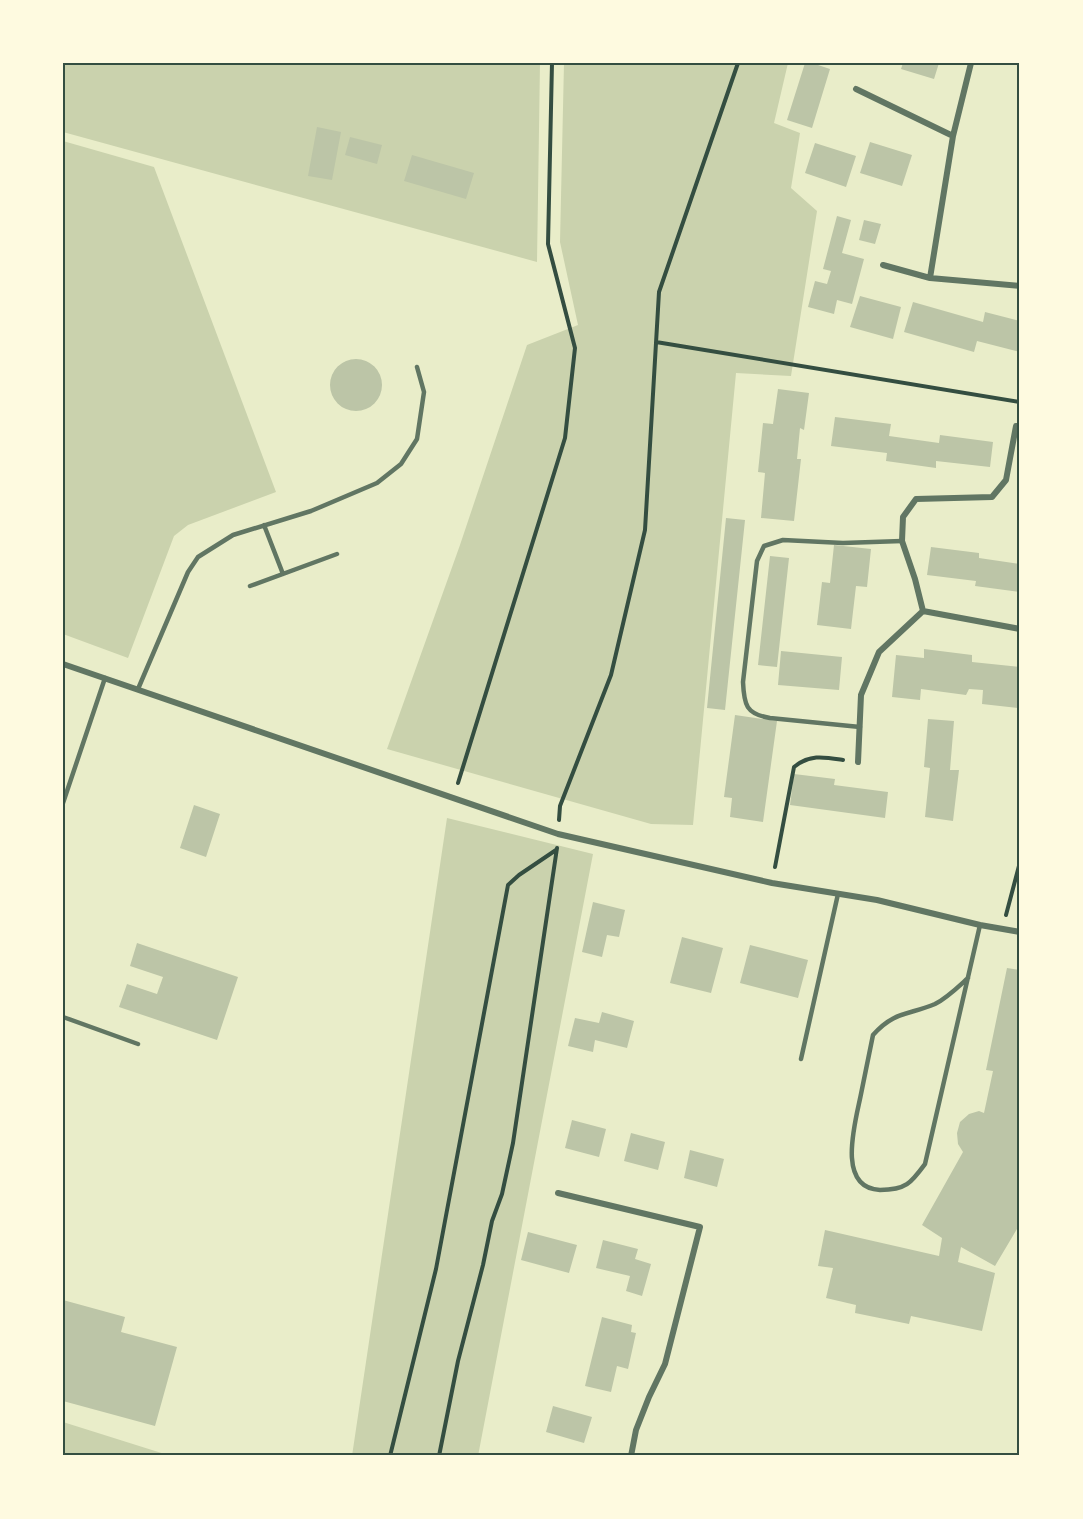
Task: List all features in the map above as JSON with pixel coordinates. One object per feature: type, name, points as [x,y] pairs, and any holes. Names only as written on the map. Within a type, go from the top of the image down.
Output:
[{"type":"street","points":[[930,278],[953,136],[972,63]]},
{"type":"street","points":[[856,89],[953,136]]},
{"type":"street","points":[[883,265],[930,278],[1020,286]]},
{"type":"street","points":[[923,611],[902,541],[903,517],[916,499],[992,496],[1006,480],[1016,426]]},
{"type":"street","points":[[923,611],[1020,629]]},
{"type":"street","points":[[858,762],[861,695],[879,652],[923,611]]},
{"type":"street","points":[[63,664],[558,834],[772,883],[877,900],[980,926],[1020,932]]},
{"type":"street","points":[[558,1193],[700,1227],[665,1364],[640,1419],[631,1456]]},
{"type":"lane","points":[[138,689],[188,572],[198,556],[233,535],[311,511],[377,483],[400,464],[417,439],[424,392],[417,367]]},
{"type":"lane","points":[[264,525],[282,574]]},
{"type":"lane","points":[[860,727],[770,718],[757,716],[750,711],[744,700],[743,682],[757,561],[764,546],[783,540],[843,543],[902,541]]},
{"type":"lane","points":[[250,586],[337,554]]},
{"type":"lane","points":[[63,803],[105,678]]},
{"type":"lane","points":[[801,1059],[838,894]]},
{"type":"lane","points":[[968,978],[936,1003],[899,1015],[884,1023],[873,1035],[851,1143],[853,1167],[860,1181],[874,1189],[892,1190],[911,1183],[925,1164],[968,978],[980,926]]},
{"type":"lane","points":[[63,1017],[138,1044]]},
{"type":"path","points":[[454,798],[565,438],[575,348],[548,244],[552,63]]},
{"type":"path","points":[[439,1456],[458,1361],[492,1221],[502,1194],[513,1143],[557,849],[560,806],[611,675],[645,530],[659,292],[738,63]]},
{"type":"path","points":[[656,342],[1020,402]]},
{"type":"path","points":[[772,883],[794,767],[816,756],[858,762]]},
{"type":"path","points":[[390,1456],[436,1269],[508,885],[557,849]]},
{"type":"path","points":[[1002,930],[1020,862]]},
{"type":"green space","points":[[63,63],[540,63],[537,262],[63,132]]},
{"type":"green space","points":[[564,63],[788,63],[774,123],[800,133],[791,188],[817,211],[791,376],[736,373],[693,825],[651,824],[387,749],[460,545],[527,345],[578,325],[560,242]]},
{"type":"green space","points":[[63,141],[154,167],[276,492],[188,525],[174,536],[128,658],[63,634]]},
{"type":"green space","points":[[447,818],[593,854],[478,1456],[352,1456]]},
{"type":"green space","points":[[63,1422],[171,1456],[63,1456]]},
{"type":"building","points":[[805,63],[830,69],[812,128],[787,120]]},
{"type":"building","points":[[903,63],[939,63],[934,79],[901,69]]},
{"type":"building","points":[[317,127],[341,132],[332,180],[308,176]]},
{"type":"building","points":[[350,137],[382,145],[377,164],[345,155]]},
{"type":"building","points":[[870,142],[912,155],[902,186],[860,173]]},
{"type":"building","points":[[815,143],[856,156],[846,187],[805,173]]},
{"type":"building","points":[[412,155],[474,173],[466,199],[404,181]]},
{"type":"building","points":[[837,216],[851,220],[842,253],[864,259],[852,304],[837,300],[834,314],[808,307],[815,281],[827,284],[831,271],[823,269]]},
{"type":"building","points":[[864,220],[881,224],[875,244],[859,240]]},
{"type":"building","points":[[860,296],[901,307],[893,339],[850,327]]},
{"type":"building","points":[[913,302],[983,322],[985,312],[1020,321],[1020,352],[977,341],[974,352],[904,332]]},
{"type":"building","points":[[351,359],[361,359],[375,366],[382,385],[375,404],[361,411],[351,411],[341,407],[334,400],[330,390],[330,380],[334,370],[341,363]]},
{"type":"building","points":[[778,389],[809,393],[804,430],[800,428],[797,459],[801,459],[794,521],[761,518],[765,473],[758,472],[763,423],[773,424]]},
{"type":"building","points":[[835,417],[891,424],[889,436],[939,443],[940,435],[993,442],[990,467],[936,461],[936,468],[886,461],[887,453],[831,446]]},
{"type":"building","points":[[726,518],[745,520],[725,710],[707,708]]},
{"type":"building","points":[[834,545],[871,549],[867,587],[856,586],[851,629],[817,625],[822,582],[830,583]]},
{"type":"building","points":[[931,547],[979,553],[979,558],[1020,564],[1020,592],[975,586],[976,581],[927,575]]},
{"type":"building","points":[[770,556],[789,558],[777,667],[758,665]]},
{"type":"building","points":[[924,649],[972,655],[972,662],[1020,667],[1019,708],[982,704],[983,690],[969,689],[966,695],[921,689],[920,700],[892,697],[896,655],[924,658]]},
{"type":"building","points":[[781,651],[842,657],[839,690],[778,685]]},
{"type":"building","points":[[735,715],[777,721],[763,822],[730,817],[732,798],[724,797]]},
{"type":"building","points":[[928,719],[954,721],[950,770],[959,770],[953,821],[925,817],[930,768],[924,767]]},
{"type":"building","points":[[794,774],[835,779],[834,785],[888,792],[885,818],[790,805]]},
{"type":"building","points":[[194,805],[220,814],[206,857],[180,848]]},
{"type":"building","points":[[593,902],[625,910],[619,937],[607,935],[602,957],[582,952]]},
{"type":"building","points":[[682,937],[723,948],[711,993],[670,983]]},
{"type":"building","points":[[137,943],[238,977],[217,1040],[119,1007],[127,984],[157,994],[163,977],[130,966]]},
{"type":"building","points":[[750,945],[808,960],[798,998],[740,983]]},
{"type":"building","points":[[1007,968],[1020,970],[1020,1224],[995,1266],[961,1247],[958,1262],[995,1273],[982,1331],[911,1316],[909,1324],[855,1313],[856,1305],[826,1298],[833,1268],[818,1266],[825,1230],[939,1256],[942,1238],[922,1225],[963,1152],[958,1144],[957,1133],[960,1122],[969,1114],[979,1111],[984,1113],[993,1071],[986,1070]]},
{"type":"building","points":[[602,1012],[634,1021],[627,1048],[595,1040],[593,1052],[568,1046],[575,1018],[599,1023]]},
{"type":"building","points":[[572,1120],[606,1129],[599,1157],[565,1148]]},
{"type":"building","points":[[631,1133],[665,1142],[658,1170],[624,1161]]},
{"type":"building","points":[[690,1150],[724,1159],[717,1187],[684,1178]]},
{"type":"building","points":[[528,1232],[577,1245],[569,1273],[521,1260]]},
{"type":"building","points":[[603,1240],[638,1249],[635,1259],[651,1264],[642,1296],[626,1291],[630,1276],[596,1268]]},
{"type":"building","points":[[63,1300],[125,1317],[121,1332],[177,1347],[155,1426],[63,1401]]},
{"type":"building","points":[[602,1317],[632,1325],[631,1332],[636,1333],[628,1369],[617,1366],[611,1392],[585,1386]]},
{"type":"building","points":[[553,1406],[592,1417],[584,1443],[546,1432]]}]
